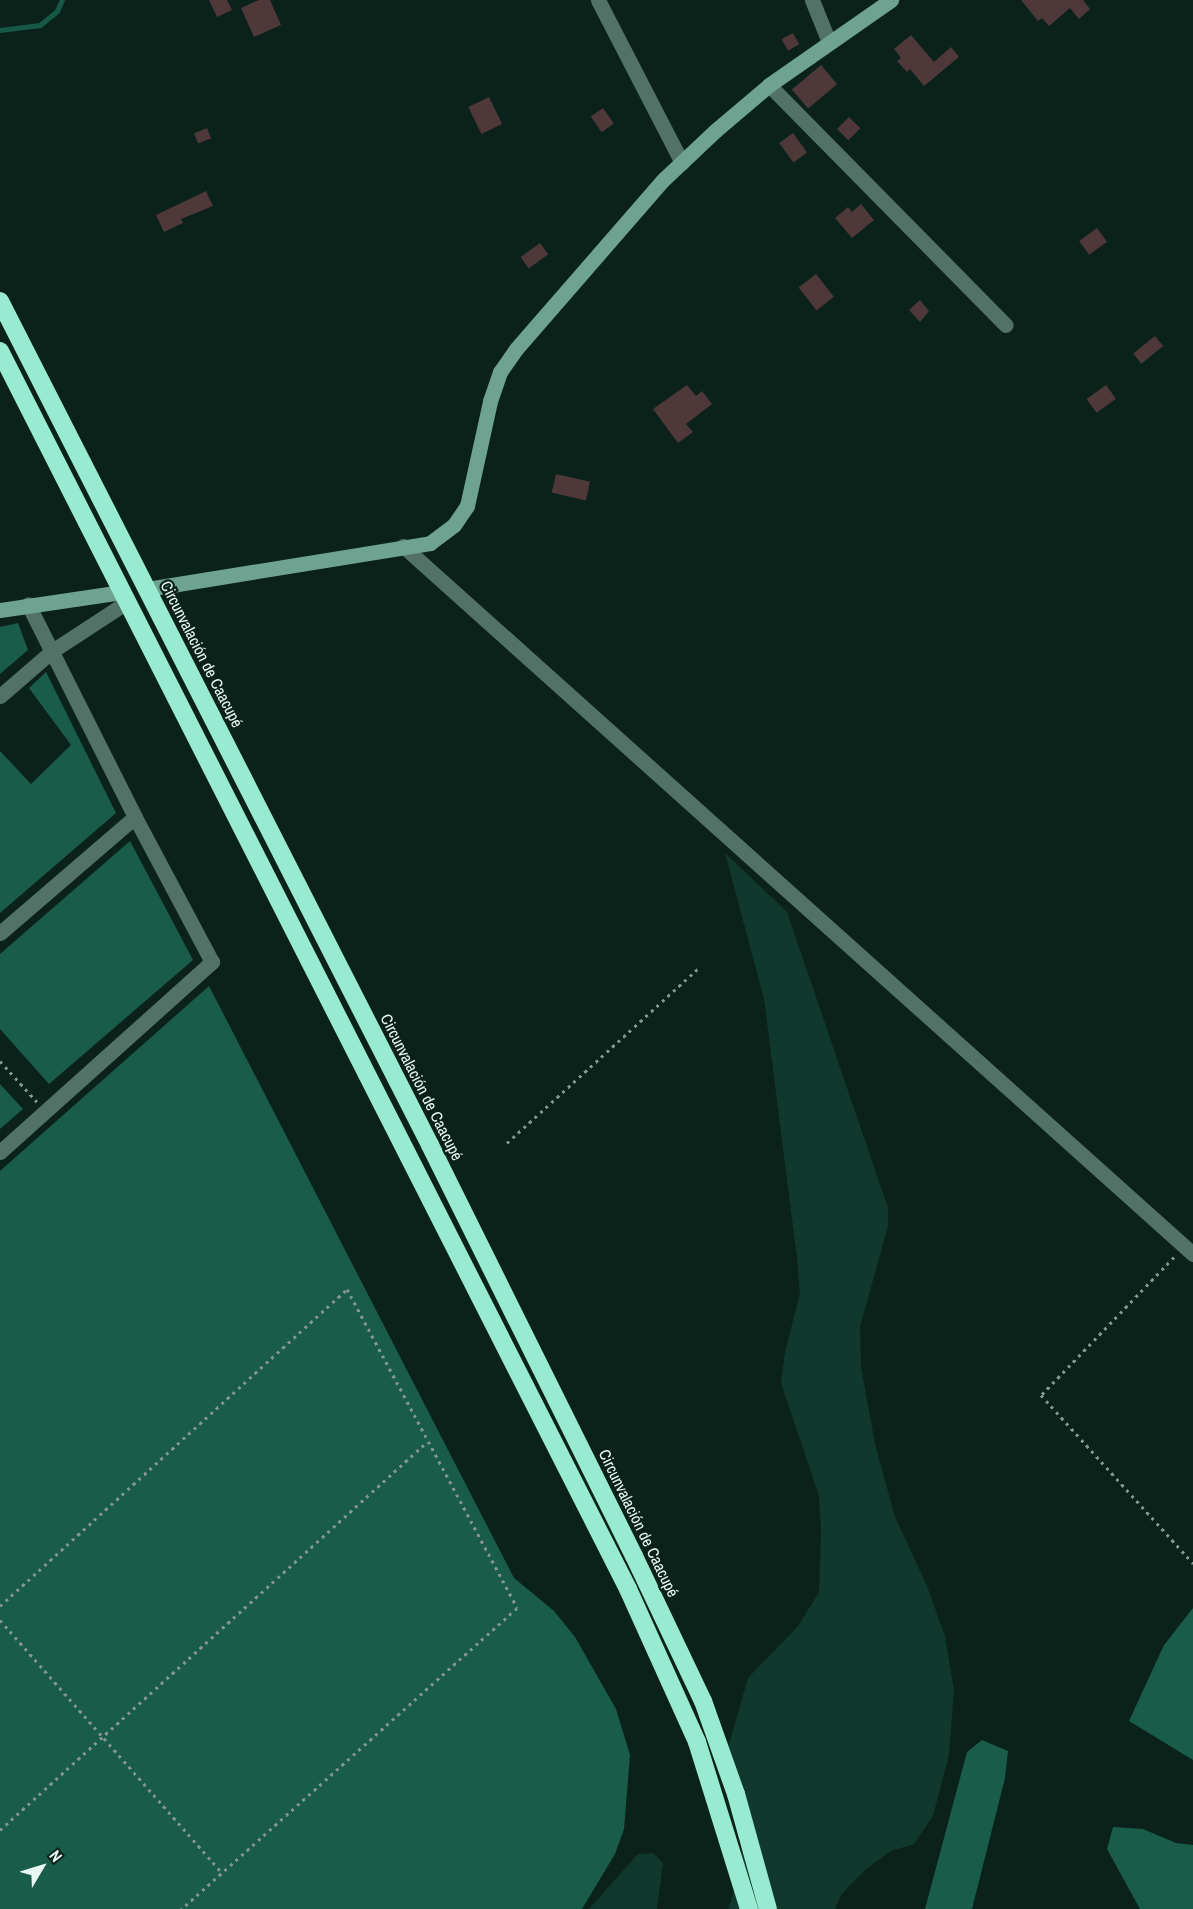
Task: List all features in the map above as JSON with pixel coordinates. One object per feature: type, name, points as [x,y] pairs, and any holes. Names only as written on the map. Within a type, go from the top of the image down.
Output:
[{"type":"highway","name":"Circunvalación de Caacupé","points":[[0,301],[430,1145],[704,1701],[736,1794],[768,1909]]},
{"type":"highway","points":[[0,351],[628,1589],[697,1742],[749,1909]]},
{"type":"street","points":[[598,0],[682,163]]},
{"type":"street","points":[[812,0],[829,42]]},
{"type":"street","points":[[147,590],[430,543],[454,525],[467,506],[490,401],[500,372],[516,349],[682,163],[769,85],[891,0]]},
{"type":"street","points":[[769,85],[1006,326]]},
{"type":"street","points":[[403,546],[1189,1251]]},
{"type":"street","points":[[0,610],[28,604],[124,597]]},
{"type":"street","points":[[0,696],[52,651],[124,597]]},
{"type":"street","points":[[0,1152],[212,962],[135,817],[28,604]]},
{"type":"street","points":[[0,933],[135,817]]},
{"type":"path","points":[[507,1143],[700,967]]},
{"type":"path","points":[[0,1061],[46,1111]]},
{"type":"path","points":[[1189,1251],[1041,1395],[1193,1563]]},
{"type":"path","points":[[0,1606],[347,1289],[517,1608],[181,1909]]},
{"type":"path","points":[[0,1830],[428,1442]]},
{"type":"path","points":[[0,1620],[222,1873]]},
{"type":"green space","points":[[18,623],[28,650],[0,674],[0,627]]},
{"type":"green space","points":[[46,672],[116,813],[0,913],[0,751],[31,784],[71,745],[29,688]]},
{"type":"green space","points":[[130,841],[193,960],[49,1084],[0,1029],[0,954]]},
{"type":"green space","points":[[725,853],[787,912],[888,1208],[888,1226],[860,1327],[861,1367],[875,1444],[895,1517],[927,1586],[945,1636],[954,1690],[949,1755],[933,1816],[914,1844],[891,1851],[866,1869],[841,1895],[835,1909],[728,1909],[743,1866],[740,1831],[722,1769],[748,1678],[798,1626],[819,1592],[821,1531],[819,1496],[781,1383],[785,1352],[800,1293],[797,1258],[764,999]]},
{"type":"green space","points":[[209,986],[514,1578],[554,1611],[575,1637],[616,1709],[630,1755],[624,1829],[615,1854],[582,1909],[0,1909],[0,1171]]},
{"type":"green space","points":[[0,1084],[23,1109],[0,1129]]},
{"type":"green space","points":[[1193,1608],[1193,1760],[1129,1721],[1164,1645]]},
{"type":"green space","points":[[982,1740],[1008,1751],[1005,1778],[972,1909],[925,1909],[967,1752]]},
{"type":"green space","points":[[1113,1827],[1143,1829],[1176,1843],[1193,1845],[1193,1909],[1140,1909],[1107,1849]]},
{"type":"green space","points":[[653,1853],[663,1863],[657,1909],[589,1909],[638,1854]]},
{"type":"building","points":[[209,0],[227,0],[232,10],[217,17]]},
{"type":"building","points":[[259,0],[270,0],[281,25],[254,37],[241,8]]},
{"type":"building","points":[[1021,0],[1083,0],[1090,9],[1079,19],[1070,8],[1049,26],[1042,18],[1038,21]]},
{"type":"building","points":[[793,33],[799,44],[788,51],[782,39]]},
{"type":"building","points":[[911,35],[934,62],[951,47],[959,57],[924,86],[910,69],[907,72],[897,61],[901,58],[894,49]]},
{"type":"building","points":[[821,65],[837,84],[808,109],[792,89]]},
{"type":"building","points":[[489,97],[502,124],[481,134],[468,107]]},
{"type":"building","points":[[603,108],[614,124],[602,132],[591,117]]},
{"type":"building","points":[[849,117],[860,128],[848,140],[837,129]]},
{"type":"building","points":[[207,128],[211,138],[198,143],[194,133]]},
{"type":"building","points":[[793,133],[807,152],[793,162],[779,143]]},
{"type":"building","points":[[206,191],[213,206],[181,219],[183,223],[164,232],[156,215]]},
{"type":"building","points":[[861,204],[874,220],[852,238],[835,218],[848,207],[852,212]]},
{"type":"building","points":[[1097,228],[1107,242],[1089,255],[1079,241]]},
{"type":"building","points":[[540,243],[548,254],[529,268],[521,257]]},
{"type":"building","points":[[816,274],[834,297],[817,310],[799,288]]},
{"type":"building","points":[[920,300],[929,311],[920,322],[909,310]]},
{"type":"building","points":[[1155,336],[1163,346],[1141,364],[1133,354]]},
{"type":"building","points":[[687,385],[696,396],[702,391],[712,404],[686,424],[693,432],[678,443],[653,409]]},
{"type":"building","points":[[1106,385],[1116,399],[1097,413],[1087,399]]},
{"type":"building","points":[[556,474],[590,482],[586,500],[552,493]]},
{"type":"waterway","points":[[0,30],[40,25],[57,11],[62,0]]}]
